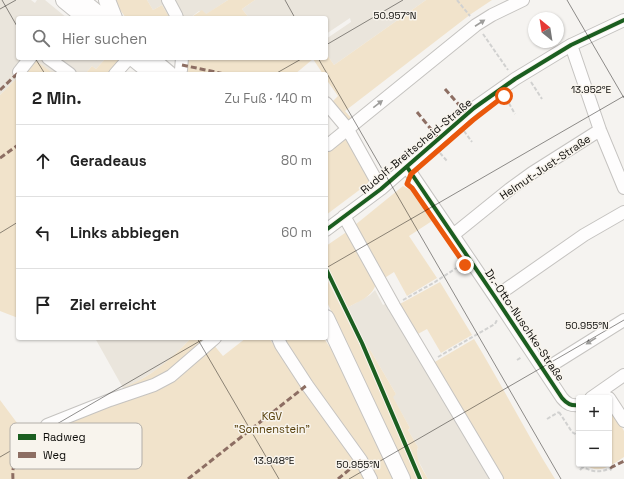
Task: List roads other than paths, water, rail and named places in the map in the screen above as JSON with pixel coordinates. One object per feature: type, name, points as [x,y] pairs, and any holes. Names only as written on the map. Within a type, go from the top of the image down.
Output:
[{"type":"main road","points":[[107,0],[113,16]]},
{"type":"main road","points":[[74,2],[84,16]]},
{"type":"main road","points":[[74,2],[99,16]]},
{"type":"main road","points":[[136,60],[150,72]]},
{"type":"main road","points":[[152,60],[167,72]]},
{"type":"main road","points":[[328,322],[402,479]]},
{"type":"street","points":[[168,0],[176,16]]},
{"type":"street","points":[[328,145],[347,128],[408,82],[476,25],[492,15],[523,0]]},
{"type":"street","name":"Rudolf-Breitscheid-Straße","points":[[328,228],[382,189],[474,108],[515,79],[571,45],[624,20]]},
{"type":"street","points":[[571,45],[600,130],[624,188]]},
{"type":"street","points":[[19,72],[28,60]]},
{"type":"street","points":[[51,60],[67,72]]},
{"type":"street","points":[[120,72],[128,60]]},
{"type":"street","points":[[180,72],[182,60]]},
{"type":"street","points":[[328,105],[347,128],[382,189]]},
{"type":"street","name":"Helmut-Just-Straße","points":[[453,235],[532,173],[600,130]]},
{"type":"street","name":"Dr.-Otto-Nuschke-Straße","points":[[407,167],[566,403],[573,406],[576,406]]},
{"type":"street","points":[[495,297],[584,235],[624,212]]},
{"type":"street","points":[[344,216],[394,306],[497,479]]},
{"type":"street","points":[[544,370],[624,320]]},
{"type":"street","points":[[52,423],[110,400],[154,385],[171,376],[213,340]]},
{"type":"street","points":[[279,340],[308,385],[361,460],[371,479]]},
{"type":"street","points":[[607,395],[624,375]]},
{"type":"street","points":[[612,403],[624,421]]},
{"type":"park label","name":"KGV \"Sonnenstein\"","points":[[272,422]]}]
